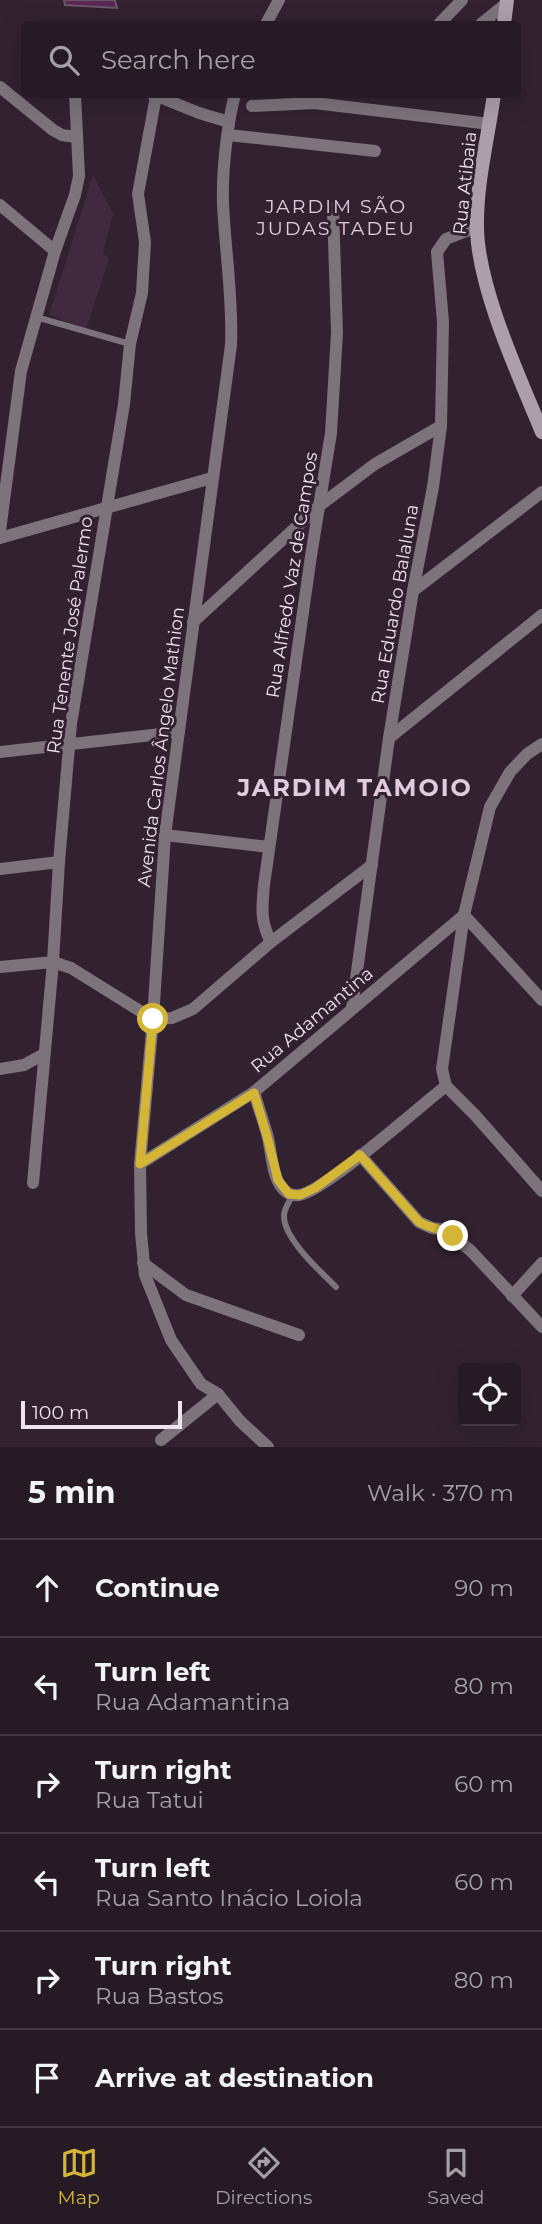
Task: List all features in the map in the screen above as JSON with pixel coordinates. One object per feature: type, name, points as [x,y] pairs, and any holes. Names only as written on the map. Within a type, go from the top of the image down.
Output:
[{"type":"main road","points":[[504,21],[507,2]]},
{"type":"main road","name":"Rua Atibaia","points":[[493,98],[477,227],[480,261],[542,432]]},
{"type":"street","points":[[268,21],[279,0]]},
{"type":"street","points":[[442,21],[463,0]]},
{"type":"street","points":[[485,21],[507,2]]},
{"type":"street","points":[[0,87],[53,130],[62,135],[76,137]]},
{"type":"street","points":[[0,531],[19,382],[54,251],[75,195],[79,159],[75,98]]},
{"type":"street","name":"Rua Tenente José Palermo","points":[[33,1183],[71,724],[124,404],[130,344],[142,293],[145,242],[138,194],[154,98]]},
{"type":"street","points":[[161,98],[229,128],[375,150]]},
{"type":"street","name":"Avenida Carlos Ângelo Mathion","points":[[234,98],[223,201],[233,314],[232,345],[164,835],[153,1019],[140,1164],[143,1263],[151,1296],[171,1340],[201,1384],[218,1394],[240,1421],[268,1447]]},
{"type":"street","points":[[252,106],[314,103],[490,124]]},
{"type":"street","points":[[0,205],[54,251]]},
{"type":"street","name":"Rua Alfredo Vaz de Campos","points":[[271,942],[263,927],[262,909],[269,847],[326,471],[335,380],[333,209]]},
{"type":"street","name":"Rua Eduardo Balaluna","points":[[352,1008],[389,738],[433,487],[441,426],[443,322],[437,252],[446,239],[477,227]]},
{"type":"street","points":[[193,622],[319,506],[375,464],[441,426]]},
{"type":"street","points":[[0,538],[212,478]]},
{"type":"street","points":[[413,591],[542,492]]},
{"type":"street","points":[[389,738],[542,615]]},
{"type":"street","points":[[0,752],[179,733]]},
{"type":"street","points":[[542,744],[527,754],[510,772],[491,807],[464,915],[442,1069],[446,1086],[542,1191]]},
{"type":"street","points":[[164,835],[269,847]]},
{"type":"street","points":[[0,869],[59,862]]},
{"type":"street","points":[[0,967],[53,962],[71,968],[153,1019],[172,1018],[193,1009],[271,942],[372,866]]},
{"type":"street","points":[[464,915],[542,1000]]},
{"type":"street","name":"Rua Adamantina","points":[[140,1164],[254,1093],[464,915]]},
{"type":"street","points":[[429,943],[459,943]]},
{"type":"street","points":[[0,1069],[24,1065],[44,1054]]},
{"type":"street","points":[[254,1093],[278,1180],[285,1191],[296,1195],[315,1188],[446,1086]]},
{"type":"street","points":[[360,1155],[419,1222],[442,1229],[453,1236],[482,1261],[542,1327]]},
{"type":"street","points":[[143,1263],[186,1295],[299,1335]]},
{"type":"street","points":[[512,1296],[542,1263]]},
{"type":"street","points":[[161,1440],[218,1394]]},
{"type":"lane","points":[[36,317],[130,344]]},
{"type":"lane","points":[[296,1195],[285,1208],[284,1218],[288,1231],[307,1257],[336,1287]]},
{"type":"shaded area","points":[[93,175],[113,214],[103,252],[109,259],[86,329],[49,315]]},
{"type":"building","points":[[64,0],[115,0],[117,8],[65,5]]},
{"type":"district","name":"JARDIM SÃO JUDAS TADEU","points":[[336,217]]},
{"type":"district","name":"JARDIM TAMOIO","points":[[355,788]]},
{"type":"route","points":[[153,1019],[140,1164],[254,1093],[278,1180],[289,1194],[300,1195],[315,1188],[360,1155],[419,1222],[442,1229],[453,1236]]}]
